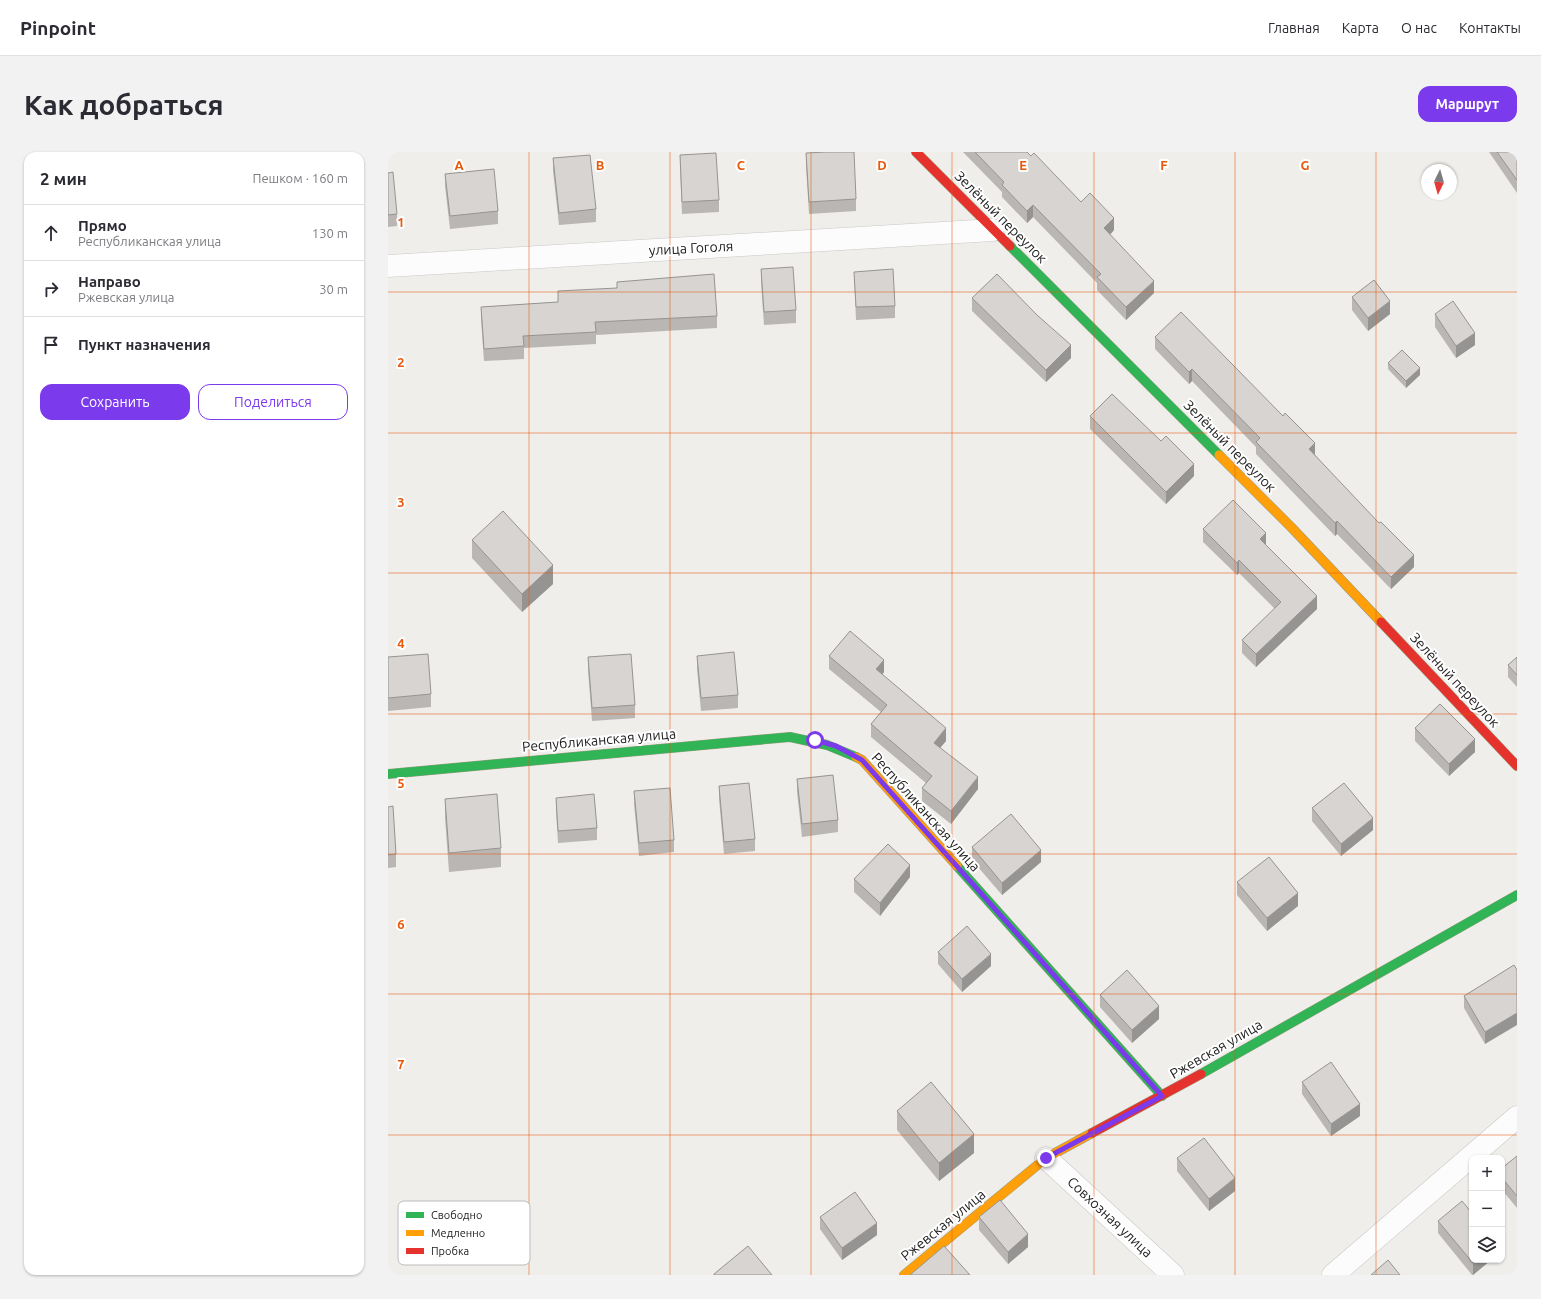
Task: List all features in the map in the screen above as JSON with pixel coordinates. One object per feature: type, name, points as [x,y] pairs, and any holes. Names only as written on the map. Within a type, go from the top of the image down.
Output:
[{"type":"street","name":"Зелёный переулок","points":[[916,152],[1292,528],[1517,766]]},
{"type":"street","name":"улица Гоголя","points":[[388,266],[993,230]]},
{"type":"street","name":"Республиканская улица","points":[[388,774],[790,737],[815,740],[836,746],[862,760],[1162,1096]]},
{"type":"street","name":"Ржевская улица","points":[[904,1275],[1046,1158],[1162,1096],[1517,895]]},
{"type":"street","points":[[1333,1275],[1517,1117]]},
{"type":"street","name":"Совхозная улица","points":[[1046,1158],[1173,1275]]},
{"type":"building","points":[[854,152],[856,199],[809,202],[806,153]]},
{"type":"building","points":[[975,152],[1027,152],[1031,156],[1034,153],[1081,202],[1090,193],[1114,218],[1104,228],[1154,281],[1126,307],[1097,277],[1101,274],[1033,205],[1027,211],[1002,185],[1004,182]]},
{"type":"building","points":[[1497,152],[1517,152],[1517,180]]},
{"type":"building","points":[[716,153],[719,200],[682,202],[680,155]]},
{"type":"building","points":[[590,155],[596,209],[559,213],[553,158]]},
{"type":"building","points":[[494,169],[498,211],[450,216],[445,174]]},
{"type":"building","points":[[393,172],[397,214],[388,215],[388,173]]},
{"type":"building","points":[[793,267],[796,310],[764,312],[761,269]]},
{"type":"building","points":[[893,269],[895,306],[856,307],[854,272]]},
{"type":"building","points":[[714,274],[717,316],[595,322],[596,332],[523,336],[524,346],[484,349],[481,307],[558,302],[558,291],[617,288],[617,282]]},
{"type":"building","points":[[997,274],[1037,315],[1071,345],[1046,370],[972,298]]},
{"type":"building","points":[[1374,280],[1390,301],[1368,318],[1352,297]]},
{"type":"building","points":[[1453,301],[1475,333],[1456,346],[1435,314]]},
{"type":"building","points":[[1181,312],[1283,416],[1285,413],[1315,443],[1309,449],[1379,523],[1381,522],[1414,555],[1391,577],[1337,521],[1335,523],[1256,442],[1260,438],[1192,369],[1189,372],[1155,337]]},
{"type":"building","points":[[1402,350],[1420,368],[1406,381],[1388,363]]},
{"type":"building","points":[[1112,394],[1161,441],[1166,436],[1194,464],[1166,492],[1090,416]]},
{"type":"building","points":[[1233,500],[1266,533],[1260,539],[1317,596],[1256,654],[1242,640],[1281,602],[1239,560],[1237,563],[1203,529]]},
{"type":"building","points":[[503,511],[553,565],[522,594],[472,540]]},
{"type":"building","points":[[850,631],[884,660],[876,669],[946,728],[934,743],[978,777],[951,811],[922,788],[932,776],[871,724],[887,705],[829,656]]},
{"type":"building","points":[[734,652],[738,695],[701,698],[697,656]]},
{"type":"building","points":[[428,654],[431,694],[388,698],[388,657]]},
{"type":"building","points":[[631,654],[635,705],[592,708],[588,657]]},
{"type":"building","points":[[1517,657],[1517,675],[1508,665]]},
{"type":"building","points":[[1440,704],[1475,739],[1449,764],[1415,728]]},
{"type":"building","points":[[833,775],[838,820],[802,824],[797,779]]},
{"type":"building","points":[[749,783],[755,839],[724,842],[719,786]]},
{"type":"building","points":[[1344,783],[1373,818],[1341,844],[1312,808]]},
{"type":"building","points":[[670,788],[674,840],[639,843],[634,791]]},
{"type":"building","points":[[497,794],[501,848],[449,853],[445,799]]},
{"type":"building","points":[[594,794],[597,828],[558,831],[556,798]]},
{"type":"building","points":[[393,806],[396,854],[388,855],[388,807]]},
{"type":"building","points":[[1011,814],[1041,850],[1002,883],[972,847]]},
{"type":"building","points":[[888,844],[910,865],[880,903],[854,879]]},
{"type":"building","points":[[1269,857],[1298,893],[1267,918],[1237,882]]},
{"type":"building","points":[[967,926],[991,954],[962,979],[938,952]]},
{"type":"building","points":[[1514,965],[1517,970],[1517,1013],[1485,1032],[1464,996]]},
{"type":"building","points":[[1127,970],[1159,1006],[1132,1030],[1100,995]]},
{"type":"building","points":[[1331,1062],[1360,1104],[1331,1124],[1302,1082]]},
{"type":"building","points":[[931,1082],[974,1134],[939,1163],[897,1111]]},
{"type":"building","points":[[1204,1138],[1235,1178],[1209,1199],[1177,1158]]},
{"type":"building","points":[[1517,1156],[1517,1196],[1505,1182],[1505,1166]]},
{"type":"building","points":[[855,1192],[877,1223],[842,1248],[820,1217]]},
{"type":"building","points":[[1000,1200],[1028,1234],[1008,1252],[979,1217]]},
{"type":"building","points":[[1462,1201],[1469,1209],[1469,1258],[1438,1221]]},
{"type":"building","points":[[748,1246],[772,1275],[714,1275],[714,1274]]},
{"type":"building","points":[[944,1246],[970,1275],[910,1275]]},
{"type":"building","points":[[1388,1260],[1400,1275],[1371,1275]]},
{"type":"traffic: fast","points":[[1010,246],[1219,455]]},
{"type":"traffic: fast","points":[[388,774],[790,737],[827,745],[856,757]]},
{"type":"traffic: fast","points":[[957,866],[1162,1096]]},
{"type":"traffic: fast","points":[[1201,1074],[1517,895]]},
{"type":"traffic: slow","points":[[1219,455],[1292,528],[1381,622]]},
{"type":"traffic: slow","points":[[856,757],[862,760],[957,866]]},
{"type":"traffic: slow","points":[[904,1275],[1046,1158],[1092,1133]]},
{"type":"traffic: jam","points":[[916,152],[1010,246]]},
{"type":"traffic: jam","points":[[1381,622],[1517,766]]},
{"type":"traffic: jam","points":[[1092,1133],[1201,1074]]},
{"type":"route","points":[[815,740],[836,746],[862,760],[1162,1096],[1046,1158]]}]
